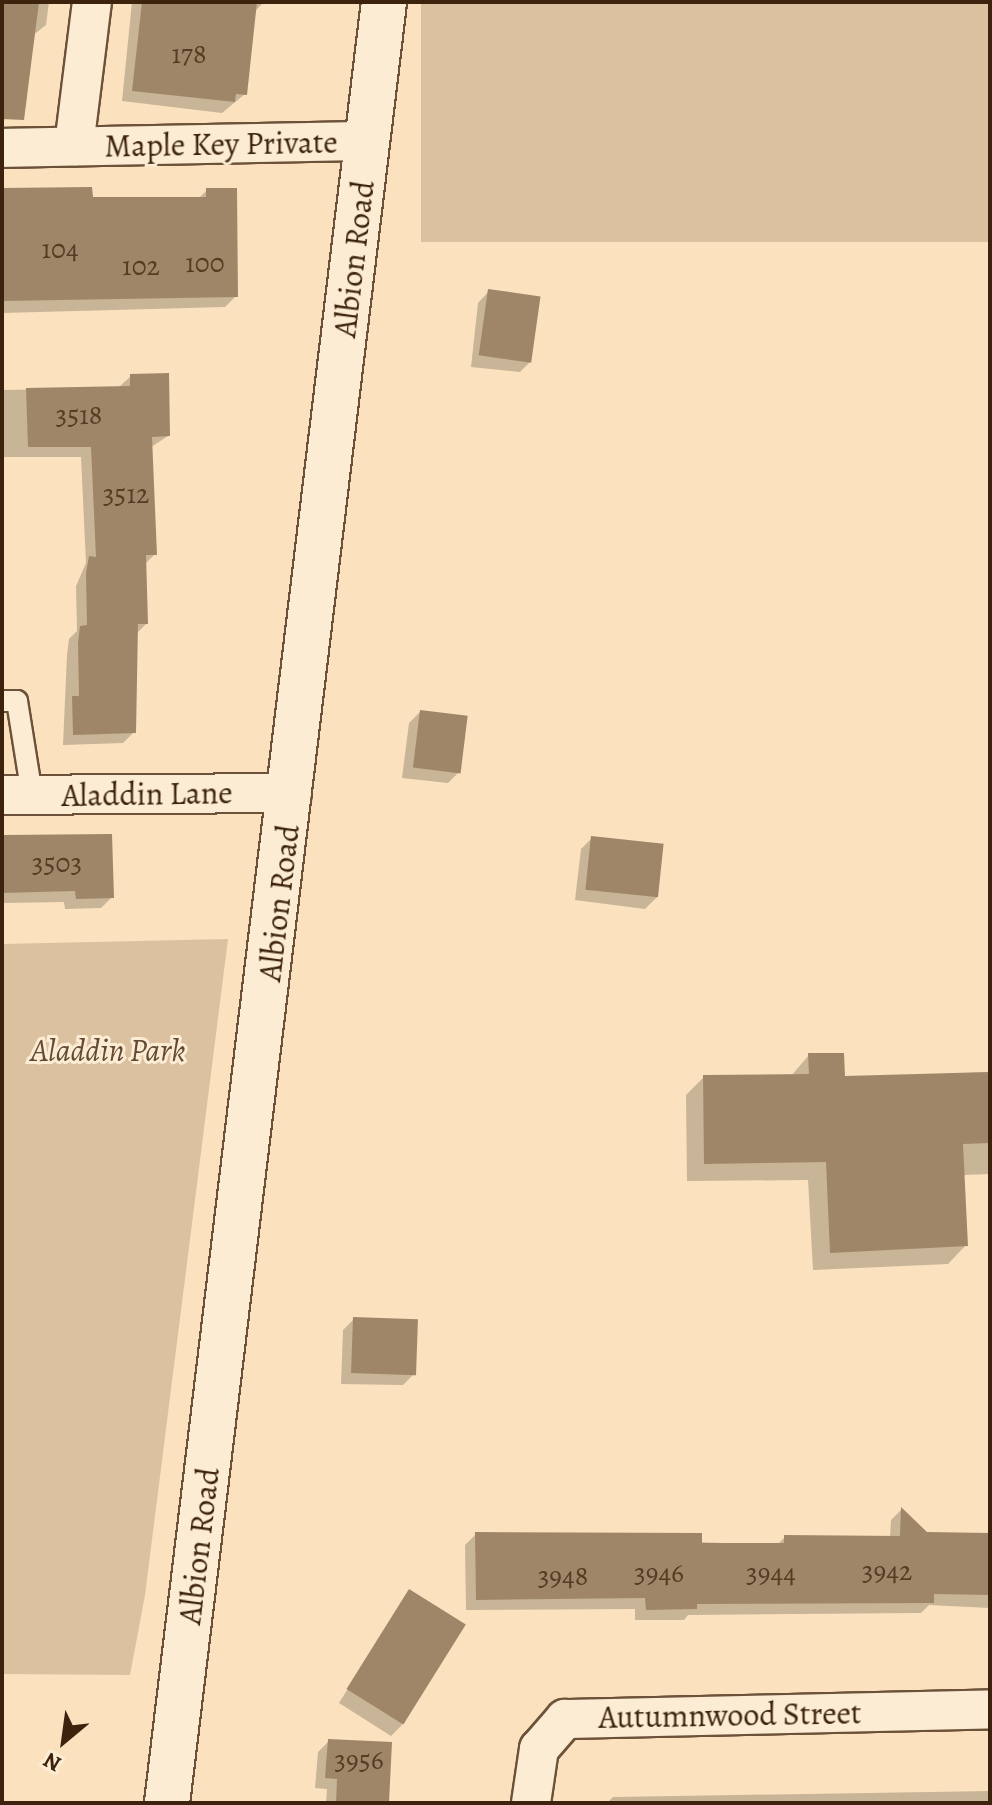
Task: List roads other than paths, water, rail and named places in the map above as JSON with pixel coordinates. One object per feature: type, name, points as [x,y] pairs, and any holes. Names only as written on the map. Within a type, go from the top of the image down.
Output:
[{"type":"street","name":"Maple Key Private","points":[[74,146],[92,2]]},
{"type":"street","name":"Albion Road","points":[[167,1803],[292,793],[384,2]]},
{"type":"street","name":"Maple Key Private","points":[[2,148],[368,141]]},
{"type":"street","name":"Aladdin Lane","points":[[17,795],[292,793]]},
{"type":"street","name":"Autumnwood Street","points":[[531,1803],[539,1749],[565,1719],[990,1709]]},
{"type":"lane","points":[[2,701],[17,701],[17,795]]},
{"type":"park label","name":"Aladdin Park","points":[[108,1050]]}]
